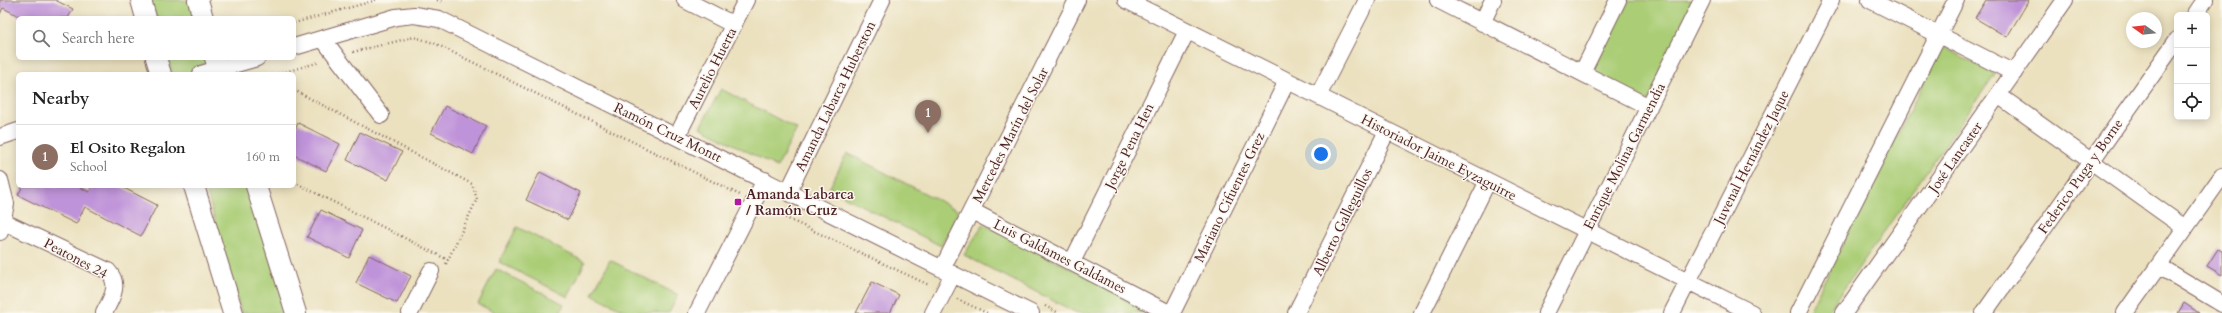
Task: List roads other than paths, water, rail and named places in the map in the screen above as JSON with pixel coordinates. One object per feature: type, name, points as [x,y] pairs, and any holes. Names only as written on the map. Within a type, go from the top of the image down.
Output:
[{"type":"main road","points":[[141,0],[145,16]]},
{"type":"main road","points":[[198,0],[202,16]]},
{"type":"main road","points":[[157,60],[160,72]]},
{"type":"main road","points":[[195,188],[233,313]]},
{"type":"main road","points":[[257,188],[296,313]]},
{"type":"street","points":[[685,0],[734,25]]},
{"type":"street","name":"Aurelio Huerta","points":[[677,136],[746,0]]},
{"type":"street","name":"Amanda Labarca Huberston","points":[[788,192],[882,0]]},
{"type":"street","name":"Mercedes Marín del Solar","points":[[933,313],[944,292],[948,272],[972,210],[1077,0]]},
{"type":"street","name":"Historiador Jaime Eyzaguirre","points":[[1126,0],[1752,313]]},
{"type":"street","points":[[1318,96],[1367,0]]},
{"type":"street","points":[[1438,0],[1649,107]]},
{"type":"street","points":[[1482,23],[1494,0]]},
{"type":"street","points":[[1582,73],[1618,0]]},
{"type":"street","name":"Enrique Molina Garmendia","points":[[1546,313],[1702,0]]},
{"type":"street","name":"Juvenal Hernández Jaque","points":[[1672,313],[1830,0]]},
{"type":"street","points":[[1870,0],[2014,73]]},
{"type":"street","points":[[1798,313],[1956,0]]},
{"type":"street","name":"José Lancaster","points":[[1844,313],[2065,0]]},
{"type":"street","points":[[2197,12],[2205,0]]},
{"type":"street","name":"Ramón Cruz Montt","points":[[296,46],[396,17],[415,7],[427,16],[451,24],[1031,313]]},
{"type":"street","name":"Jorge Pena Hen","points":[[1072,262],[1187,30]]},
{"type":"street","points":[[323,39],[381,114]]},
{"type":"street","name":"Federico Puga y Borne","points":[[1984,313],[2174,44]]},
{"type":"street","points":[[214,69],[249,60]]},
{"type":"street","name":"Mariano Cifuentes Grez","points":[[1170,313],[1287,81]]},
{"type":"street","points":[[1998,95],[2185,228]]},
{"type":"street","name":"Alberto Galleguillos","points":[[1296,313],[1387,131]]},
{"type":"street","points":[[0,137],[16,132]]},
{"type":"street","points":[[2125,313],[2222,176]]},
{"type":"street","points":[[0,180],[6,204],[2,227]]},
{"type":"street","points":[[697,313],[765,180]]},
{"type":"street","points":[[1422,313],[1488,181]]},
{"type":"street","name":"Luis Galdames Galdames","points":[[972,210],[1170,313]]},
{"type":"street","name":"Peatones 24","points":[[2,227],[108,271],[115,285],[104,313]]},
{"type":"street","points":[[2159,266],[2222,304]]},
{"type":"street","points":[[410,313],[438,269]]},
{"type":"place","name":"El Osito Regalon","points":[[928,133]]},
{"type":"place","name":"Amanda Labarca / Ramón Cruz","points":[[738,202]]}]
